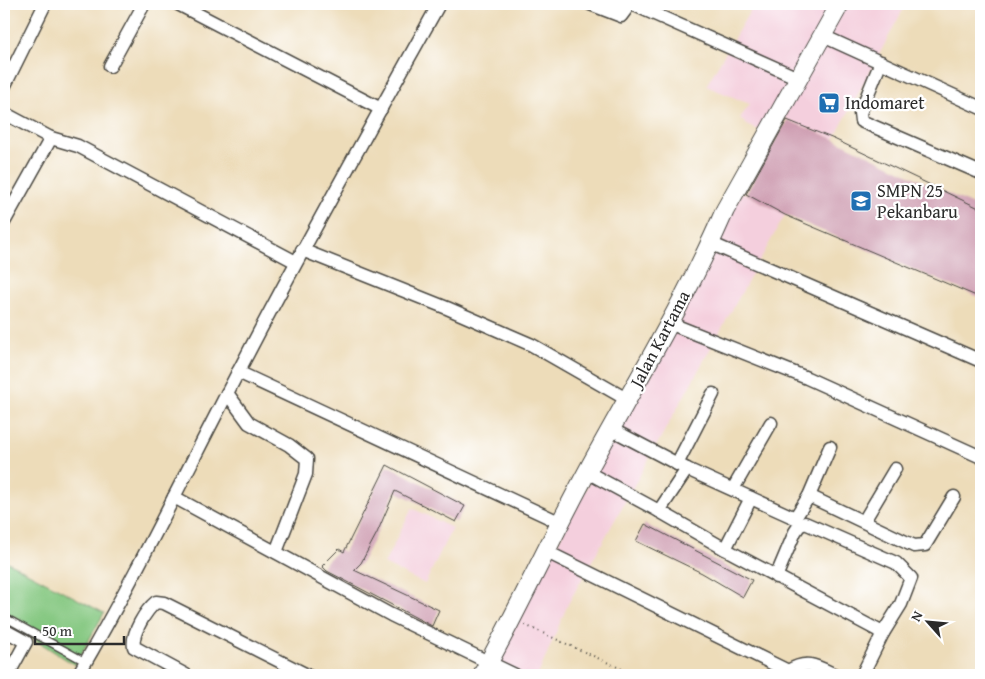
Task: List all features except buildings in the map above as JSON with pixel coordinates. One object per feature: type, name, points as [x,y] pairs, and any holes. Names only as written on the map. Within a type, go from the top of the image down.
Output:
[{"type":"main road","name":"Jalan Kartama","points":[[485,670],[547,552],[586,472],[628,400],[669,323],[730,201],[840,4]]},
{"type":"street","points":[[4,87],[45,4]]},
{"type":"street","points":[[110,66],[144,4]]},
{"type":"street","points":[[178,4],[381,108]]},
{"type":"street","points":[[78,675],[124,597],[302,250],[439,4]]},
{"type":"street","points":[[590,4],[621,16],[631,4],[798,78]]},
{"type":"street","points":[[822,36],[981,108]]},
{"type":"street","points":[[881,62],[860,113],[861,121],[981,173]]},
{"type":"street","points":[[4,113],[51,138],[78,146],[296,262]]},
{"type":"street","points":[[4,222],[51,138]]},
{"type":"street","points":[[710,243],[981,361]]},
{"type":"street","points":[[302,250],[447,308],[532,345],[628,400]]},
{"type":"street","points":[[669,323],[807,378],[981,457]]},
{"type":"street","points":[[238,372],[561,523]]},
{"type":"street","points":[[227,393],[249,424],[289,446],[307,459],[306,474],[276,552]]},
{"type":"street","points":[[659,511],[682,466],[713,394]]},
{"type":"street","points":[[733,490],[771,424]]},
{"type":"street","points":[[611,429],[682,466],[795,518],[809,496],[830,447]]},
{"type":"street","points":[[864,521],[895,469]]},
{"type":"street","points":[[586,472],[776,577],[883,633]]},
{"type":"street","points":[[809,496],[914,546],[925,545],[954,497]]},
{"type":"street","points":[[174,497],[392,615],[485,670],[515,675]]},
{"type":"street","points":[[725,549],[750,498]]},
{"type":"street","points":[[776,577],[798,526],[805,524],[896,563],[911,578],[911,584],[862,675]]},
{"type":"street","points":[[547,552],[789,673],[799,664],[817,666],[835,675]]},
{"type":"street","points":[[186,675],[134,647],[133,640],[150,606],[156,602],[164,603],[307,675]]},
{"type":"street","points":[[4,630],[26,642],[8,675]]},
{"type":"lane","points":[[4,617],[86,662]]},
{"type":"path","points":[[511,619],[635,675]]},
{"type":"shaded area","points":[[754,4],[906,4],[834,139],[781,117],[771,134],[748,126],[740,118],[750,104],[706,86]]},
{"type":"shaded area","points":[[742,192],[785,215],[568,604],[538,675],[488,675]]},
{"type":"shaded area","points":[[412,508],[452,528],[425,584],[384,564]]},
{"type":"green space","points":[[4,560],[104,613],[75,665],[4,620]]},
{"type":"place","name":"Indomaret","points":[[829,103]]},
{"type":"place","name":"SMPN 25 Pekanbaru","points":[[861,201]]}]
